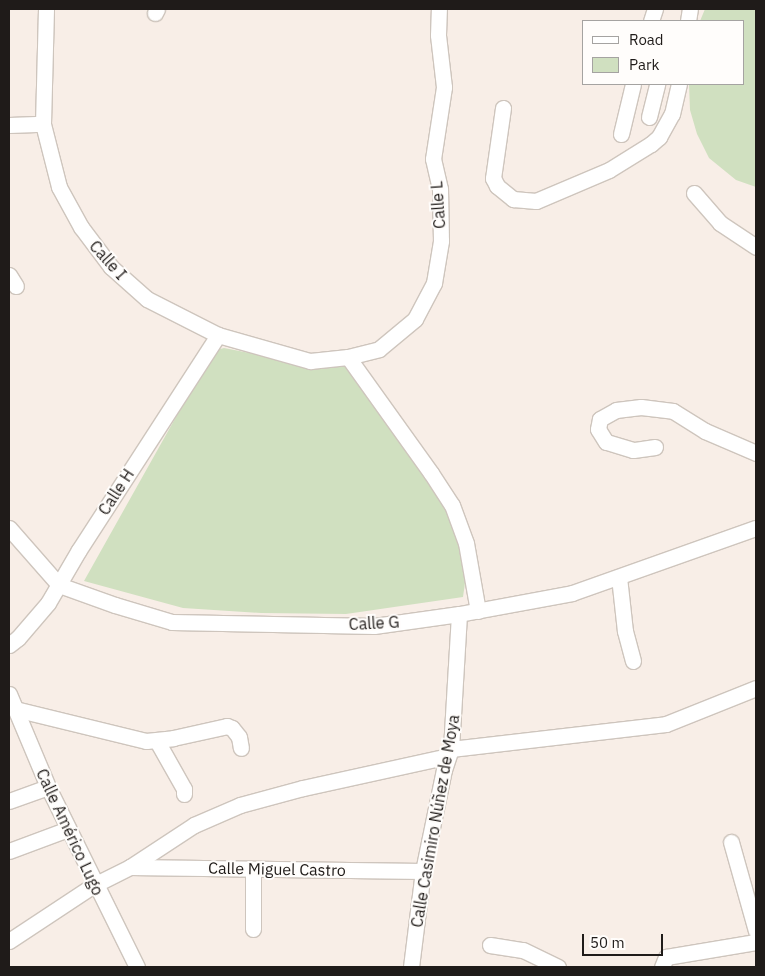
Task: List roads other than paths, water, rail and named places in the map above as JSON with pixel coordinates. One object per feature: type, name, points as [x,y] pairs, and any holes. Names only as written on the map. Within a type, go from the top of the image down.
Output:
[{"type":"street","name":"Calle I","points":[[46,9],[43,124],[59,187],[80,227],[111,267],[147,299],[218,335],[310,361],[348,357]]},
{"type":"street","name":"Calle L","points":[[348,357],[379,349],[415,319],[434,283],[441,241],[440,189],[433,159],[444,87],[438,35],[439,9]]},
{"type":"street","points":[[621,134],[633,85]]},
{"type":"street","points":[[648,117],[657,85]]},
{"type":"street","points":[[503,108],[492,178],[497,186],[513,199],[536,201],[609,170],[651,144],[659,137],[672,114],[679,85]]},
{"type":"street","points":[[9,124],[43,124]]},
{"type":"street","points":[[694,193],[720,223],[756,247]]},
{"type":"street","name":"Calle H","points":[[9,645],[18,638],[48,602],[79,550],[218,335]]},
{"type":"street","points":[[348,357],[452,505],[466,543],[478,611]]},
{"type":"street","points":[[655,448],[633,450],[606,442],[598,429],[600,419],[616,410],[641,407],[673,411],[705,431],[756,453]]},
{"type":"street","name":"Calle G","points":[[9,528],[59,585],[115,605],[172,622],[374,626],[478,611],[572,593],[756,528]]},
{"type":"street","points":[[619,577],[625,631],[633,661]]},
{"type":"street","name":"Calle Casimiro Núñez de Moya","points":[[411,967],[423,871],[450,752],[459,614]]},
{"type":"street","points":[[9,941],[94,884],[130,867],[194,825],[240,805],[450,752],[666,724],[756,688]]},
{"type":"street","name":"Calle Américo Lugo","points":[[9,694],[48,787],[94,884],[137,967]]},
{"type":"street","points":[[15,709],[130,738],[158,741],[227,726],[232,728],[239,737],[241,748]]},
{"type":"street","points":[[158,741],[184,789],[184,794]]},
{"type":"street","points":[[9,801],[48,787]]},
{"type":"street","points":[[9,851],[68,829]]},
{"type":"street","points":[[731,842],[756,931]]},
{"type":"street","name":"Calle Miguel Castro","points":[[130,867],[423,871]]},
{"type":"street","points":[[253,868],[253,929]]},
{"type":"street","points":[[662,967],[666,957],[756,942]]},
{"type":"street","points":[[490,945],[523,950],[558,967]]}]
